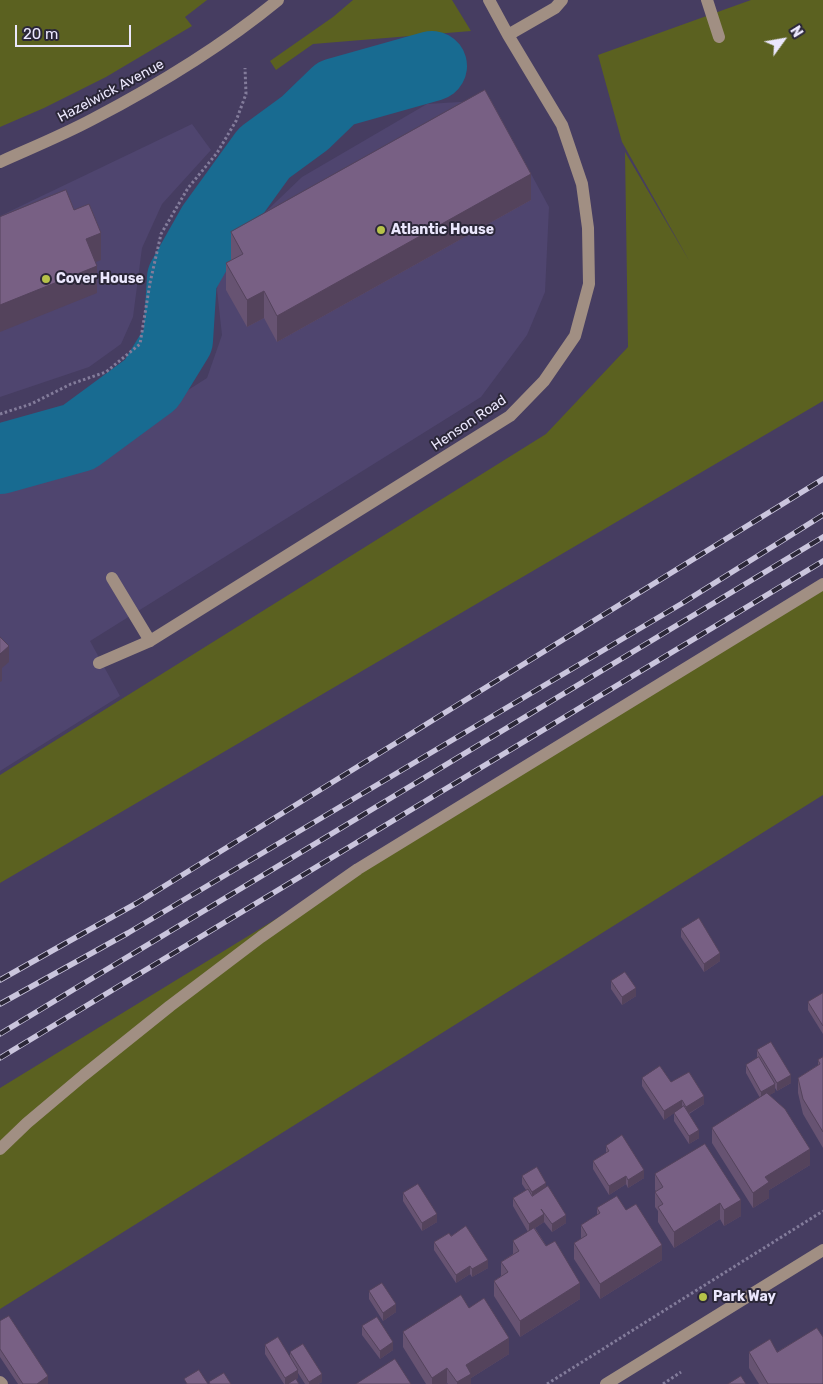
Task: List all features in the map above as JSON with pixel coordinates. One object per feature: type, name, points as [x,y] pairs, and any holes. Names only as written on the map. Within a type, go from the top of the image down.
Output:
[{"type":"street","name":"Hazelwick Avenue","points":[[0,162],[92,120],[168,78],[224,42],[278,0]]},
{"type":"street","name":"Henson Road","points":[[99,663],[150,641],[510,416],[544,381],[575,336],[589,284],[588,228],[582,184],[562,125],[508,36],[489,0]]},
{"type":"street","points":[[508,36],[555,8],[562,0]]},
{"type":"street","points":[[708,0],[719,37]]},
{"type":"street","points":[[112,578],[150,641]]},
{"type":"street","points":[[0,1149],[27,1123],[84,1075],[170,1006],[261,937],[358,869],[823,584]]},
{"type":"street","points":[[606,1384],[823,1250]]},
{"type":"path","points":[[0,414],[31,404],[71,384],[106,372],[140,344],[150,283],[161,234],[188,188],[217,153],[236,121],[246,94],[244,68]]},
{"type":"path","points":[[547,1384],[823,1211]]},
{"type":"shaded area","points":[[491,100],[549,207],[545,292],[527,335],[481,397],[90,641],[120,696],[0,771],[0,474],[10,483],[106,442],[207,378],[222,335],[217,290],[219,265],[231,245],[302,177],[427,104]]},
{"type":"shaded area","points":[[192,124],[211,150],[162,204],[142,248],[133,317],[121,344],[89,367],[0,397],[0,216]]},
{"type":"green space","points":[[0,0],[207,0],[185,17],[192,26],[106,77],[44,108],[0,127]]},
{"type":"green space","points":[[353,0],[452,0],[471,31],[313,44],[276,70],[270,61],[333,17]]},
{"type":"green space","points":[[751,0],[823,0],[823,401],[0,883],[0,775],[546,434],[628,347],[625,152],[690,262],[622,142],[598,55]]},
{"type":"green space","points":[[823,584],[823,795],[0,1309],[0,1088]]},
{"type":"building","name":"Atlantic House","points":[[485,90],[531,174],[277,316],[264,291],[247,300],[226,263],[243,254],[231,232]]},
{"type":"building","name":"Cover House","points":[[66,190],[74,210],[89,204],[101,233],[86,239],[97,266],[0,305],[0,217]]},
{"type":"building","points":[[0,637],[9,646],[0,654]]},
{"type":"building","points":[[699,918],[720,953],[704,964],[681,929]]},
{"type":"building","points":[[625,972],[636,988],[622,997],[611,981]]},
{"type":"building","points":[[823,993],[823,1026],[808,1002]]},
{"type":"building","points":[[771,1042],[791,1075],[777,1083],[757,1050]]},
{"type":"building","points":[[759,1057],[775,1084],[761,1092],[746,1065]]},
{"type":"building","points":[[823,1057],[823,1132],[803,1099],[798,1078],[820,1064],[818,1060]]},
{"type":"building","points":[[660,1066],[671,1082],[689,1072],[704,1096],[686,1107],[682,1100],[664,1111],[642,1078]]},
{"type":"building","points":[[767,1093],[785,1109],[810,1149],[765,1177],[769,1182],[753,1193],[712,1128]]},
{"type":"building","points":[[684,1106],[699,1130],[689,1136],[674,1113]]},
{"type":"building","points":[[622,1135],[644,1170],[628,1180],[626,1176],[609,1186],[593,1161],[609,1151],[606,1146]]},
{"type":"building","points":[[705,1144],[741,1200],[724,1210],[720,1203],[674,1232],[658,1207],[663,1204],[655,1192],[663,1187],[655,1174]]},
{"type":"building","points":[[537,1167],[546,1183],[532,1192],[522,1176]]},
{"type":"building","points":[[418,1184],[437,1214],[422,1223],[403,1193]]},
{"type":"building","points":[[548,1186],[566,1215],[552,1224],[541,1209],[544,1214],[529,1224],[513,1198],[528,1189],[532,1196]]},
{"type":"building","points":[[617,1196],[626,1210],[636,1204],[662,1245],[600,1284],[574,1243],[587,1235],[581,1225],[600,1213],[597,1208]]},
{"type":"building","points":[[466,1226],[488,1260],[472,1269],[470,1266],[456,1275],[434,1242],[449,1233],[451,1236]]},
{"type":"building","points":[[534,1228],[546,1246],[555,1241],[580,1283],[520,1321],[494,1281],[508,1272],[501,1262],[519,1251],[513,1241]]},
{"type":"building","points":[[382,1283],[396,1304],[383,1313],[369,1291]]},
{"type":"building","points":[[461,1295],[469,1308],[484,1298],[509,1338],[466,1365],[471,1374],[457,1382],[447,1368],[432,1378],[403,1332]]},
{"type":"building","points":[[9,1316],[48,1376],[37,1384],[23,1384],[0,1349],[0,1321]]},
{"type":"building","points":[[377,1317],[393,1342],[380,1351],[362,1326]]},
{"type":"building","points":[[817,1328],[823,1337],[823,1384],[768,1384],[749,1352],[770,1339],[777,1352]]},
{"type":"building","points":[[278,1337],[298,1370],[285,1378],[265,1345]]},
{"type":"building","points":[[303,1344],[322,1374],[309,1382],[290,1352]]},
{"type":"building","points":[[395,1359],[411,1384],[356,1384]]},
{"type":"building","points":[[199,1370],[208,1384],[187,1384],[184,1379]]},
{"type":"building","points":[[224,1373],[231,1384],[210,1384],[209,1382]]},
{"type":"building","points":[[741,1376],[746,1384],[728,1384]]},
{"type":"building","points":[[296,1379],[299,1384],[288,1384]]},
{"type":"waterway","points":[[0,459],[79,437],[151,384],[178,340],[182,278],[212,225],[264,153],[305,123],[336,93],[432,66]]},
{"type":"railway","points":[[0,980],[137,903],[823,479]]},
{"type":"railway","points":[[0,1004],[128,933],[681,604],[823,515]]},
{"type":"railway","points":[[0,1034],[823,537]]},
{"type":"railway","points":[[0,1058],[823,561]]},
{"type":"place","name":"Atlantic House","points":[[381,230]]},
{"type":"place","name":"Cover House","points":[[46,279]]},
{"type":"place","name":"Park Way","points":[[703,1297]]}]
